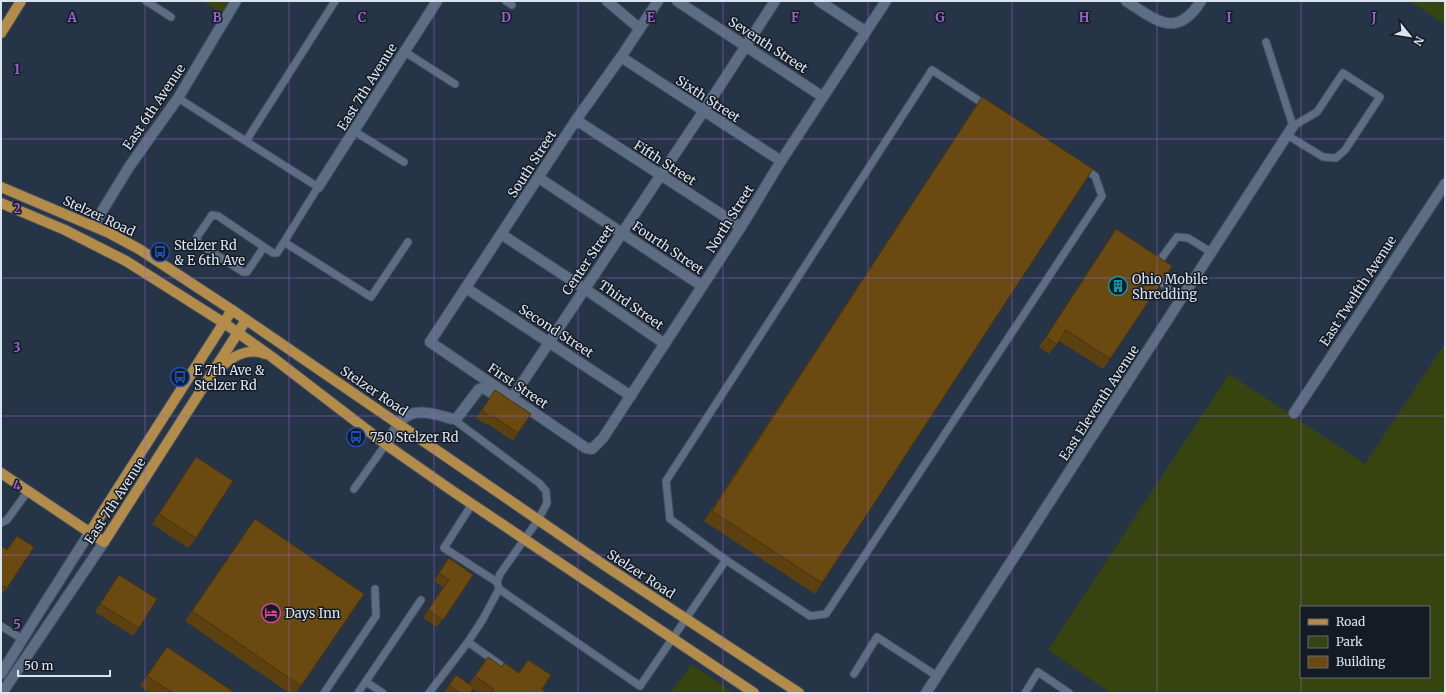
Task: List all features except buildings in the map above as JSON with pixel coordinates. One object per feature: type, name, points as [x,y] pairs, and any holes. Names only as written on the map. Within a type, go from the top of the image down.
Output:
[{"type":"main road","points":[[1,33],[21,1]]},
{"type":"main road","name":"Stelzer Road","points":[[1,187],[93,226],[139,249],[232,310],[607,568],[799,693]]},
{"type":"main road","name":"Stelzer Road","points":[[1,203],[65,230],[114,255],[224,323],[272,357],[386,444],[472,504],[754,693]]},
{"type":"main road","name":"East 7th Avenue","points":[[90,532],[232,310]]},
{"type":"main road","name":"East 7th Avenue","points":[[104,542],[246,320]]},
{"type":"main road","points":[[200,392],[220,367],[241,354],[248,351],[256,351],[272,357]]},
{"type":"main road","points":[[1,473],[104,542]]},
{"type":"street","name":"East 6th Avenue","points":[[93,226],[129,167],[178,98],[236,1]]},
{"type":"street","name":"East 7th Avenue","points":[[318,187],[437,1]]},
{"type":"street","points":[[607,1],[639,28]]},
{"type":"street","name":"South Street","points":[[430,342],[576,120],[658,1]]},
{"type":"street","name":"Seventh Street","points":[[677,1],[823,97]]},
{"type":"street","name":"Center Street","points":[[512,398],[548,342],[661,176],[775,1]]},
{"type":"street","points":[[819,1],[865,31]]},
{"type":"street","name":"North Street","points":[[592,449],[603,438],[631,396],[741,227],[781,161],[886,1]]},
{"type":"street","points":[[1126,1],[1154,19],[1166,24],[1178,24],[1196,10],[1201,1]]},
{"type":"street","name":"Sixth Street","points":[[620,57],[781,161]]},
{"type":"street","name":"Fifth Street","points":[[576,120],[741,227]]},
{"type":"street","name":"East Eleventh Avenue","points":[[926,693],[1293,126]]},
{"type":"street","name":"Fourth Street","points":[[539,178],[702,286]]},
{"type":"street","name":"East Twelfth Avenue","points":[[1294,413],[1445,184]]},
{"type":"street","name":"Third Street","points":[[502,234],[665,344]]},
{"type":"street","name":"Second Street","points":[[466,288],[631,396]]},
{"type":"street","name":"First Street","points":[[430,342],[586,448],[592,449]]},
{"type":"street","points":[[386,444],[402,419],[412,413],[423,412],[453,419],[458,418],[479,388],[483,388],[506,401],[510,401],[512,398]]},
{"type":"street","name":"East 7th Avenue","points":[[1,674],[90,532]]},
{"type":"street","name":"East 7th Avenue","points":[[2,693],[104,542]]},
{"type":"lane","points":[[146,1],[171,17]]},
{"type":"lane","points":[[246,141],[336,1]]},
{"type":"lane","points":[[1266,42],[1293,126],[1317,112],[1343,73],[1380,97],[1345,150],[1336,158],[1323,157],[1287,135]]},
{"type":"lane","points":[[405,52],[455,84]]},
{"type":"lane","points":[[991,108],[932,70],[666,482],[670,519],[726,560],[810,616],[826,614],[1102,196],[1095,176],[1076,163]]},
{"type":"lane","points":[[178,98],[318,187],[277,253],[273,253],[218,216],[212,215],[198,237],[198,242],[243,272],[247,272],[264,247]]},
{"type":"lane","points":[[354,131],[404,162]]},
{"type":"lane","points":[[1181,299],[1164,287],[1157,277],[1157,265],[1177,237],[1188,238],[1211,252]]},
{"type":"lane","points":[[284,242],[371,297],[408,242]]},
{"type":"lane","points":[[434,692],[483,619],[498,586],[500,574],[538,520],[547,503],[546,491],[539,483],[453,419]]},
{"type":"lane","points":[[354,489],[386,444]]},
{"type":"lane","points":[[1,523],[7,520],[28,491]]},
{"type":"lane","points":[[472,504],[444,548],[642,690],[672,639],[726,560]]},
{"type":"lane","points":[[324,693],[376,616],[375,589]]},
{"type":"lane","points":[[358,693],[421,600]]},
{"type":"lane","points":[[1,626],[22,639]]},
{"type":"lane","points":[[854,674],[877,637],[937,676]]},
{"type":"lane","points":[[468,642],[516,677]]},
{"type":"lane","points":[[1025,693],[1038,672],[1069,693]]},
{"type":"lane","points":[[366,682],[383,693]]},
{"type":"green space","points":[[202,1],[232,1],[223,15]]},
{"type":"green space","points":[[1409,1],[1445,1],[1445,24]]},
{"type":"green space","points":[[1445,344],[1445,693],[1111,693],[1048,650],[1229,374],[1365,464]]},
{"type":"green space","points":[[692,665],[734,693],[670,693]]},
{"type":"place","name":"Stelzer Rd & E 6th Ave","points":[[160,252]]},
{"type":"place","name":"Ohio Mobile Shredding","points":[[1118,286]]},
{"type":"place","name":"E 7th Ave & Stelzer Rd","points":[[180,377]]},
{"type":"place","name":"750 Stelzer Rd","points":[[356,437]]},
{"type":"place","name":"Days Inn","points":[[271,613]]}]
